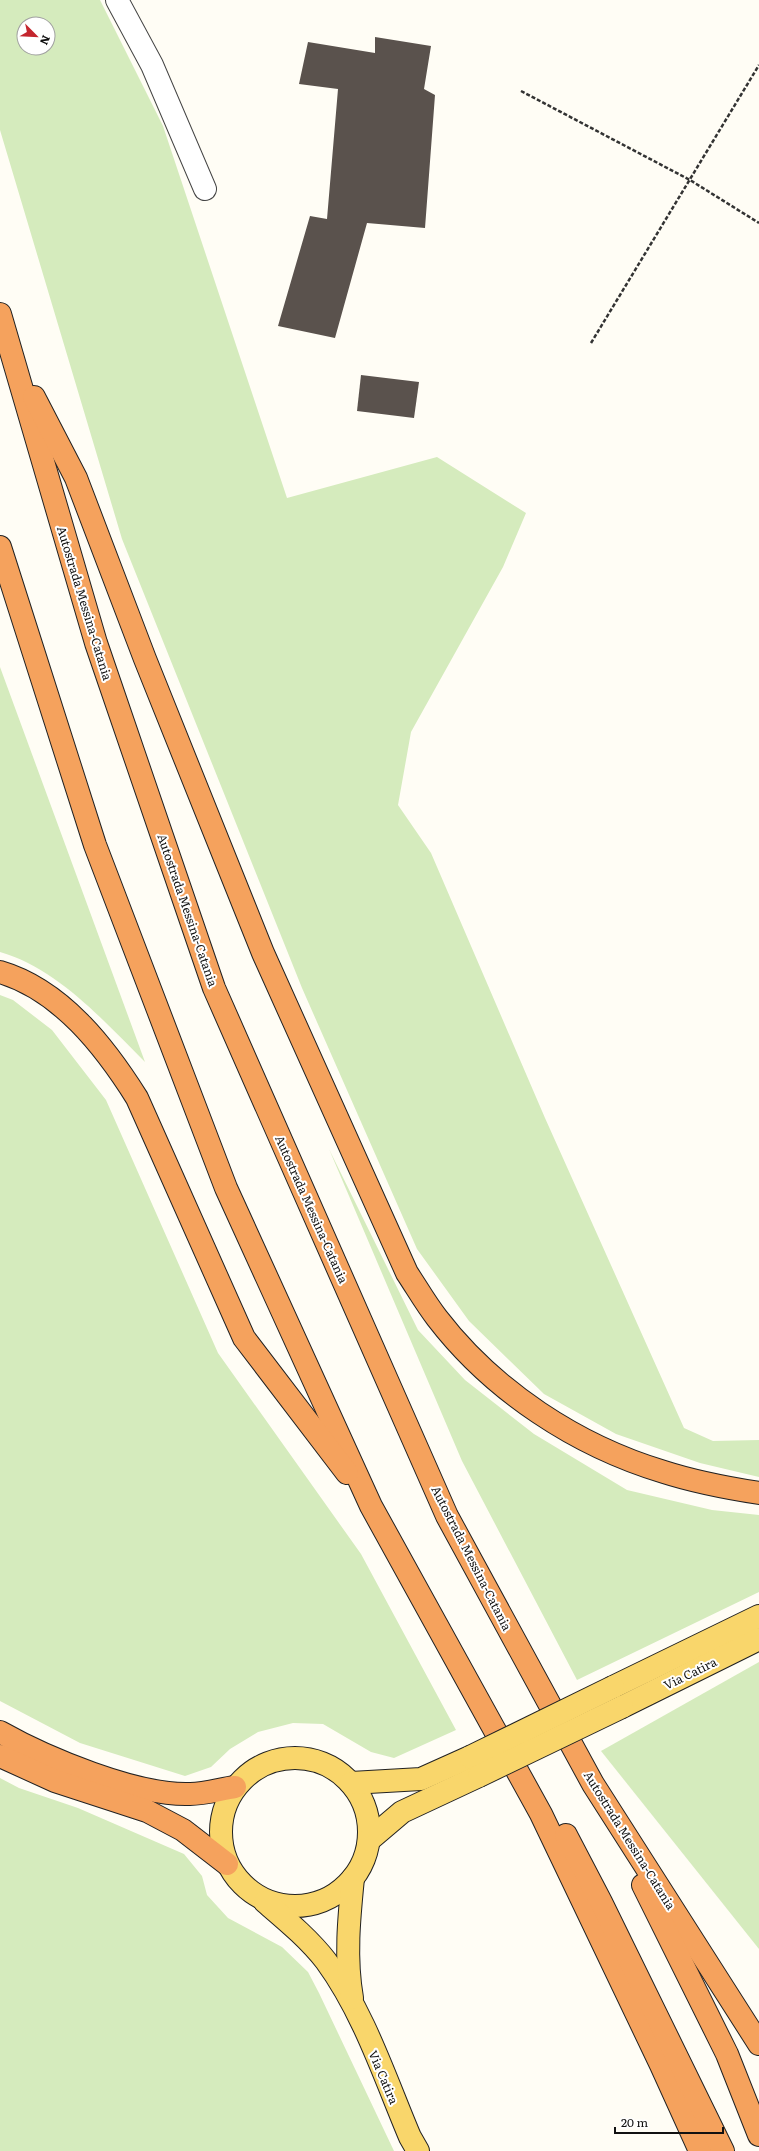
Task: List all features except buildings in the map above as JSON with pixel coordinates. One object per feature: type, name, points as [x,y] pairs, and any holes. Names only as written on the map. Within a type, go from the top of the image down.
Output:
[{"type":"highway","name":"Autostrada Messina-Catania","points":[[0,314],[96,643],[214,988],[447,1516],[593,1784],[758,2041]]},
{"type":"highway","points":[[11,354],[76,478],[145,659],[264,953],[407,1273],[437,1319],[475,1361],[518,1397],[563,1428],[610,1452],[664,1472],[715,1486],[759,1493]]},
{"type":"highway","points":[[0,547],[95,845],[226,1188],[371,1506],[451,1654],[541,1814],[658,2058],[700,2151]]},
{"type":"highway","points":[[0,972],[28,984],[78,1021],[101,1045],[119,1070],[137,1098],[244,1338],[371,1506]]},
{"type":"highway","points":[[451,1654],[497,1709],[554,1813],[601,1902],[723,2151]]},
{"type":"highway","points":[[0,1732],[63,1761],[152,1791],[190,1794],[236,1787]]},
{"type":"highway","points":[[0,1756],[55,1781],[147,1811],[183,1830],[227,1864]]},
{"type":"highway","points":[[593,1784],[727,2054],[759,2135]]},
{"type":"highway","points":[[727,2054],[759,2105]]},
{"type":"main road","points":[[369,1840],[402,1812],[474,1766],[617,1697],[759,1616]]},
{"type":"main road","name":"Via Catira","points":[[617,1697],[759,1639]]},
{"type":"main road","points":[[262,1899],[277,1905],[294,1907],[312,1905],[337,1893],[354,1878],[364,1860],[369,1840],[369,1825],[366,1810],[360,1796],[351,1783],[339,1772],[325,1764],[308,1759],[292,1758],[276,1760],[261,1766],[247,1775],[236,1787],[226,1805],[221,1825],[222,1845],[227,1864],[242,1885],[262,1899],[294,1926],[325,1961],[352,2003]]},
{"type":"main road","points":[[351,1783],[421,1779],[474,1766]]},
{"type":"main road","points":[[352,2003],[348,1978],[348,1926],[354,1878]]},
{"type":"main road","name":"Via Catira","points":[[352,2003],[410,2137],[418,2151]]},
{"type":"lane","points":[[117,0],[152,64],[205,189]]},
{"type":"path","points":[[591,343],[759,65]]},
{"type":"path","points":[[521,91],[690,180],[759,223]]},
{"type":"green space","points":[[0,0],[100,0],[163,126],[287,498],[437,457],[526,513],[503,567],[411,732],[398,805],[431,853],[545,1118],[684,1428],[713,1441],[759,1440],[759,1477],[700,1463],[616,1434],[544,1394],[469,1321],[417,1249],[302,988],[122,539],[0,130]]},
{"type":"green space","points":[[0,667],[145,1062],[96,1013],[60,983],[41,970],[0,952]]},
{"type":"green space","points":[[0,995],[13,1000],[52,1030],[106,1100],[218,1353],[361,1554],[456,1730],[394,1758],[371,1752],[323,1724],[293,1723],[258,1732],[230,1749],[211,1767],[185,1776],[80,1743],[0,1701]]},
{"type":"green space","points":[[329,1149],[418,1330],[465,1380],[534,1434],[627,1490],[712,1510],[759,1515],[759,1592],[577,1680],[462,1461]]},
{"type":"green space","points":[[759,1662],[759,1949],[601,1751]]},
{"type":"green space","points":[[0,1778],[19,1788],[78,1808],[184,1854],[202,1876],[207,1895],[228,1918],[282,1947],[308,1972],[394,2151],[0,2151]]}]
